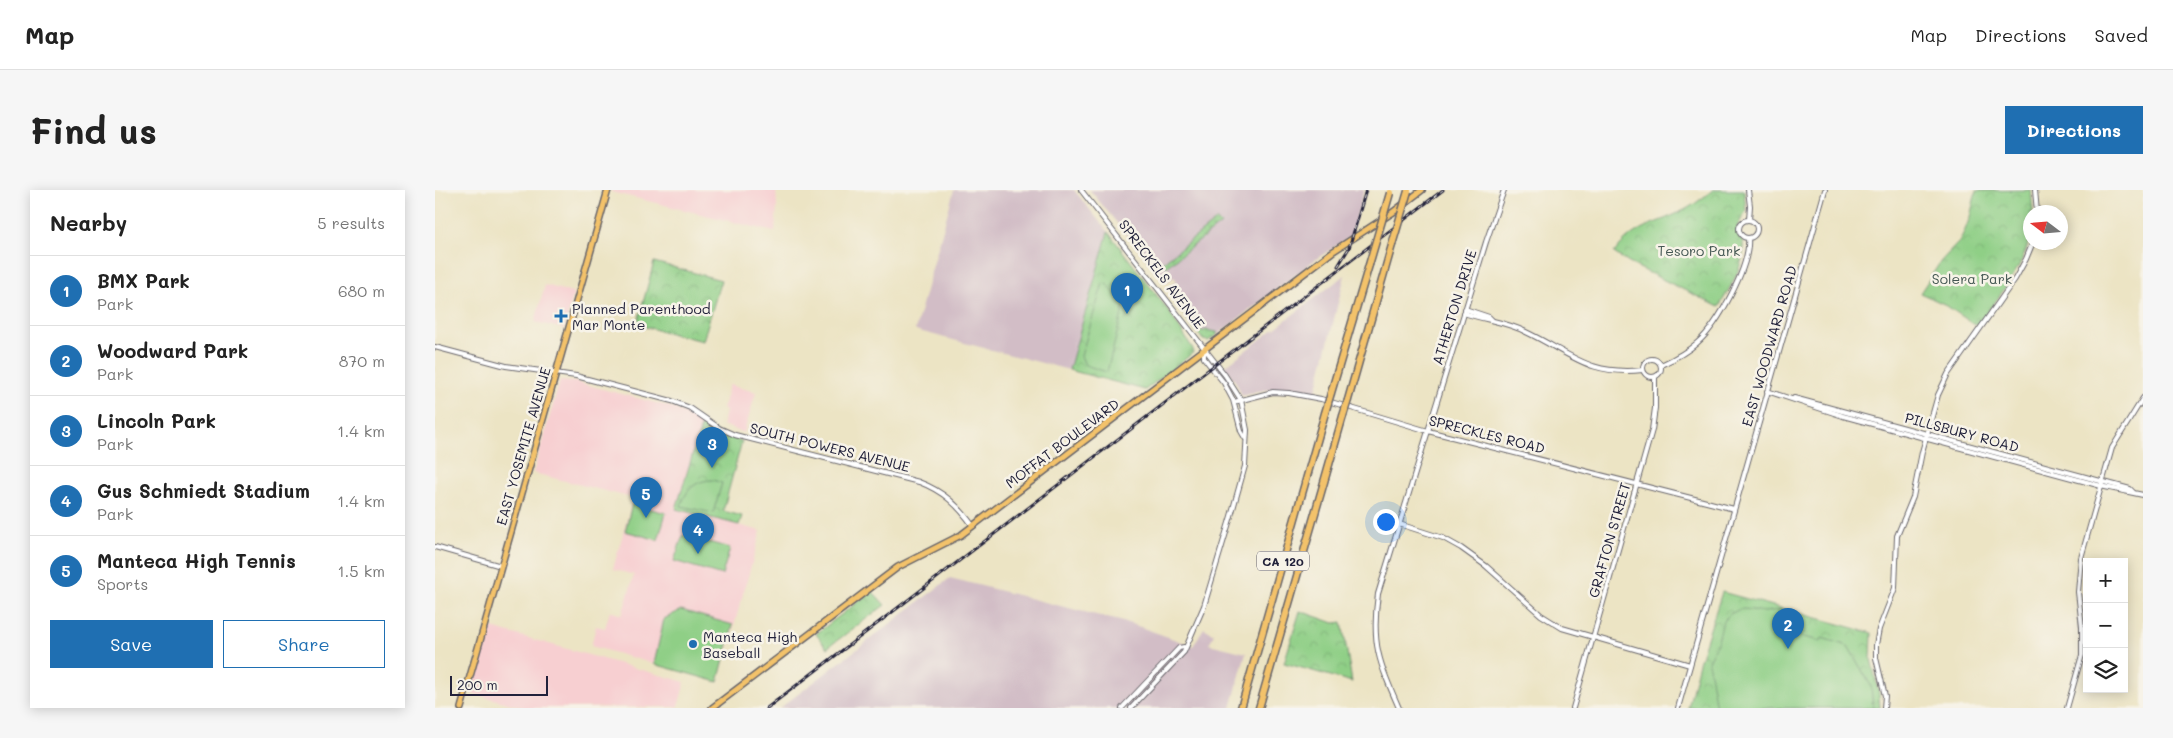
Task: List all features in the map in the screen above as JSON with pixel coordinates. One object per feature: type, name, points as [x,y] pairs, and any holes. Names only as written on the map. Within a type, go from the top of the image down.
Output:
[{"type":"highway","name":"CA 120","points":[[1259,708],[1408,190]]},
{"type":"highway","name":"CA 120","points":[[1241,708],[1390,191]]},
{"type":"main road","name":"EAST YOSEMITE AVENUE","points":[[461,708],[608,190]]},
{"type":"main road","name":"MOFFAT BOULEVARD","points":[[713,708],[898,567],[940,547],[973,526],[1332,252],[1392,213],[1422,190]]},
{"type":"street","name":"SPRECKELS AVENUE","points":[[1081,190],[1204,350]]},
{"type":"street","name":"ATHERTON DRIVE","points":[[1399,708],[1380,665],[1375,644],[1375,618],[1378,594],[1504,190]]},
{"type":"street","points":[[1748,190],[1749,220]]},
{"type":"street","name":"EAST WOODWARD ROAD","points":[[1678,708],[1825,190]]},
{"type":"street","points":[[2035,190],[2036,205]]},
{"type":"street","points":[[1749,220],[1755,223],[1757,230],[1753,236],[1748,238],[1741,234],[1739,228],[1741,223],[1749,220]]},
{"type":"street","points":[[1661,365],[1679,357],[1697,343],[1713,326],[1742,269],[1748,238]]},
{"type":"street","points":[[1884,708],[1885,696],[1876,658],[1879,629],[1895,588],[1897,536],[1910,504],[1926,436],[1942,385],[2015,279],[2030,250]]},
{"type":"street","points":[[1465,311],[1525,331],[1584,364],[1613,371],[1643,370]]},
{"type":"street","name":"SOUTH POWERS AVENUE","points":[[435,347],[506,366],[575,376],[679,404],[695,411],[722,430],[735,435],[919,482],[933,487],[948,497],[973,526]]},
{"type":"street","points":[[1131,708],[1183,652],[1199,622],[1245,466],[1246,424],[1241,400],[1225,375],[1204,350]]},
{"type":"street","points":[[1204,350],[1204,358],[1224,383],[1234,402],[1241,431],[1245,438]]},
{"type":"street","points":[[1650,359],[1657,360],[1661,365],[1660,372],[1655,377],[1648,376],[1643,370],[1644,363],[1650,359]]},
{"type":"street","name":"GRAFTON STREET","points":[[1573,708],[1654,420],[1655,377]]},
{"type":"street","name":"PILLSBURY ROAD","points":[[1767,391],[1803,404],[2101,483],[2129,493],[2133,492],[2143,495]]},
{"type":"street","name":"SPRECKLES ROAD","points":[[1234,402],[1273,392],[1289,393],[1329,402],[1428,431],[1734,509]]},
{"type":"street","points":[[2067,708],[2082,655],[2082,628],[2078,592],[2079,570],[2112,448],[2143,398]]},
{"type":"street","points":[[1399,524],[1443,538],[1461,548],[1486,566],[1548,620],[1572,631],[1690,665]]},
{"type":"street","points":[[435,547],[501,566]]},
{"type":"street","points":[[1122,708],[1179,648],[1185,646]]},
{"type":"shaded area","points":[[612,190],[776,190],[775,231],[611,192]]},
{"type":"shaded area","points":[[954,190],[1074,190],[1108,232],[1069,370],[915,330]]},
{"type":"shaded area","points":[[1090,190],[1364,190],[1351,236],[1316,259],[1217,335],[1217,332],[1203,332],[1176,299],[1179,297],[1171,285],[1177,281],[1174,277],[1166,283]]},
{"type":"shaded area","points":[[1345,275],[1315,395],[1295,390],[1264,390],[1242,396],[1236,382],[1224,367]]},
{"type":"shaded area","points":[[545,285],[574,293],[564,329],[535,322]]},
{"type":"shaded area","points":[[560,381],[576,382],[671,407],[702,423],[676,509],[761,531],[718,682],[591,646],[596,626],[605,628],[610,611],[622,615],[634,575],[613,569],[633,498],[533,473]]},
{"type":"shaded area","points":[[729,385],[756,392],[744,433],[722,425],[726,412],[723,408]]},
{"type":"shaded area","points":[[950,578],[1132,624],[1193,646],[1204,628],[1214,634],[1209,644],[1246,653],[1231,708],[780,708]]},
{"type":"shaded area","points":[[492,628],[685,682],[678,707],[526,708],[471,693],[489,630]]},
{"type":"green space","name":"Tesoro Park","points":[[1713,190],[1744,190],[1746,211],[1737,227],[1743,243],[1743,253],[1739,269],[1719,307],[1629,263],[1614,253],[1637,231],[1684,210]]},
{"type":"green space","name":"Solera Park","points":[[2031,190],[2032,205],[2023,205],[2023,250],[2026,250],[2022,260],[1979,324],[1975,325],[1944,304],[1920,293],[1941,261],[1959,242],[1970,217],[1976,191]]},
{"type":"green space","points":[[1217,220],[1221,224],[1166,267],[1162,263]]},
{"type":"green space","points":[[1108,232],[1168,310],[1193,349],[1193,353],[1145,390],[1069,370]]},
{"type":"green space","points":[[654,262],[721,280],[703,341],[637,325]]},
{"type":"green space","points":[[1103,283],[1108,285],[1124,306],[1107,372],[1085,365],[1081,356]]},
{"type":"green space","points":[[1175,291],[1179,297],[1177,299],[1203,332],[1205,330],[1217,332],[1217,335],[1208,341],[1203,340],[1173,300],[1172,293]]},
{"type":"green space","points":[[702,423],[721,435],[742,441],[723,511],[742,516],[739,525],[676,509]]},
{"type":"green space","points":[[707,480],[722,483],[713,513],[681,506],[692,487]]},
{"type":"green space","points":[[632,504],[666,513],[658,540],[625,531]]},
{"type":"green space","points":[[683,535],[730,548],[722,575],[674,561]]},
{"type":"green space","points":[[872,591],[885,605],[827,648],[816,634]]},
{"type":"green space","points":[[1722,592],[1872,633],[1871,659],[1879,693],[1880,708],[1688,708],[1699,663]]},
{"type":"green space","points":[[1740,609],[1764,612],[1784,610],[1793,618],[1795,626],[1794,635],[1821,641],[1822,638],[1848,646],[1871,686],[1873,708],[1716,708],[1708,661],[1718,641],[1723,621],[1730,614]]},
{"type":"green space","name":"Manteca High Baseball","points":[[681,610],[733,625],[718,682],[654,664],[664,619]]},
{"type":"green space","points":[[1300,611],[1334,623],[1342,622],[1352,682],[1284,663]]},
{"type":"railway","points":[[1338,266],[1349,248],[1366,190]]},
{"type":"railway","points":[[767,708],[1443,190]]},
{"type":"place","name":"BMX Park","points":[[1127,314]]},
{"type":"place","name":"Planned Parenthood Mar Monte","points":[[561,316]]},
{"type":"place","name":"Lincoln Park","points":[[712,468]]},
{"type":"place","name":"Manteca High Tennis","points":[[646,518]]},
{"type":"place","name":"Gus Schmiedt Stadium","points":[[698,554]]},
{"type":"place","name":"Manteca High Baseball","points":[[693,644]]},
{"type":"place","name":"Woodward Park","points":[[1788,649]]}]
